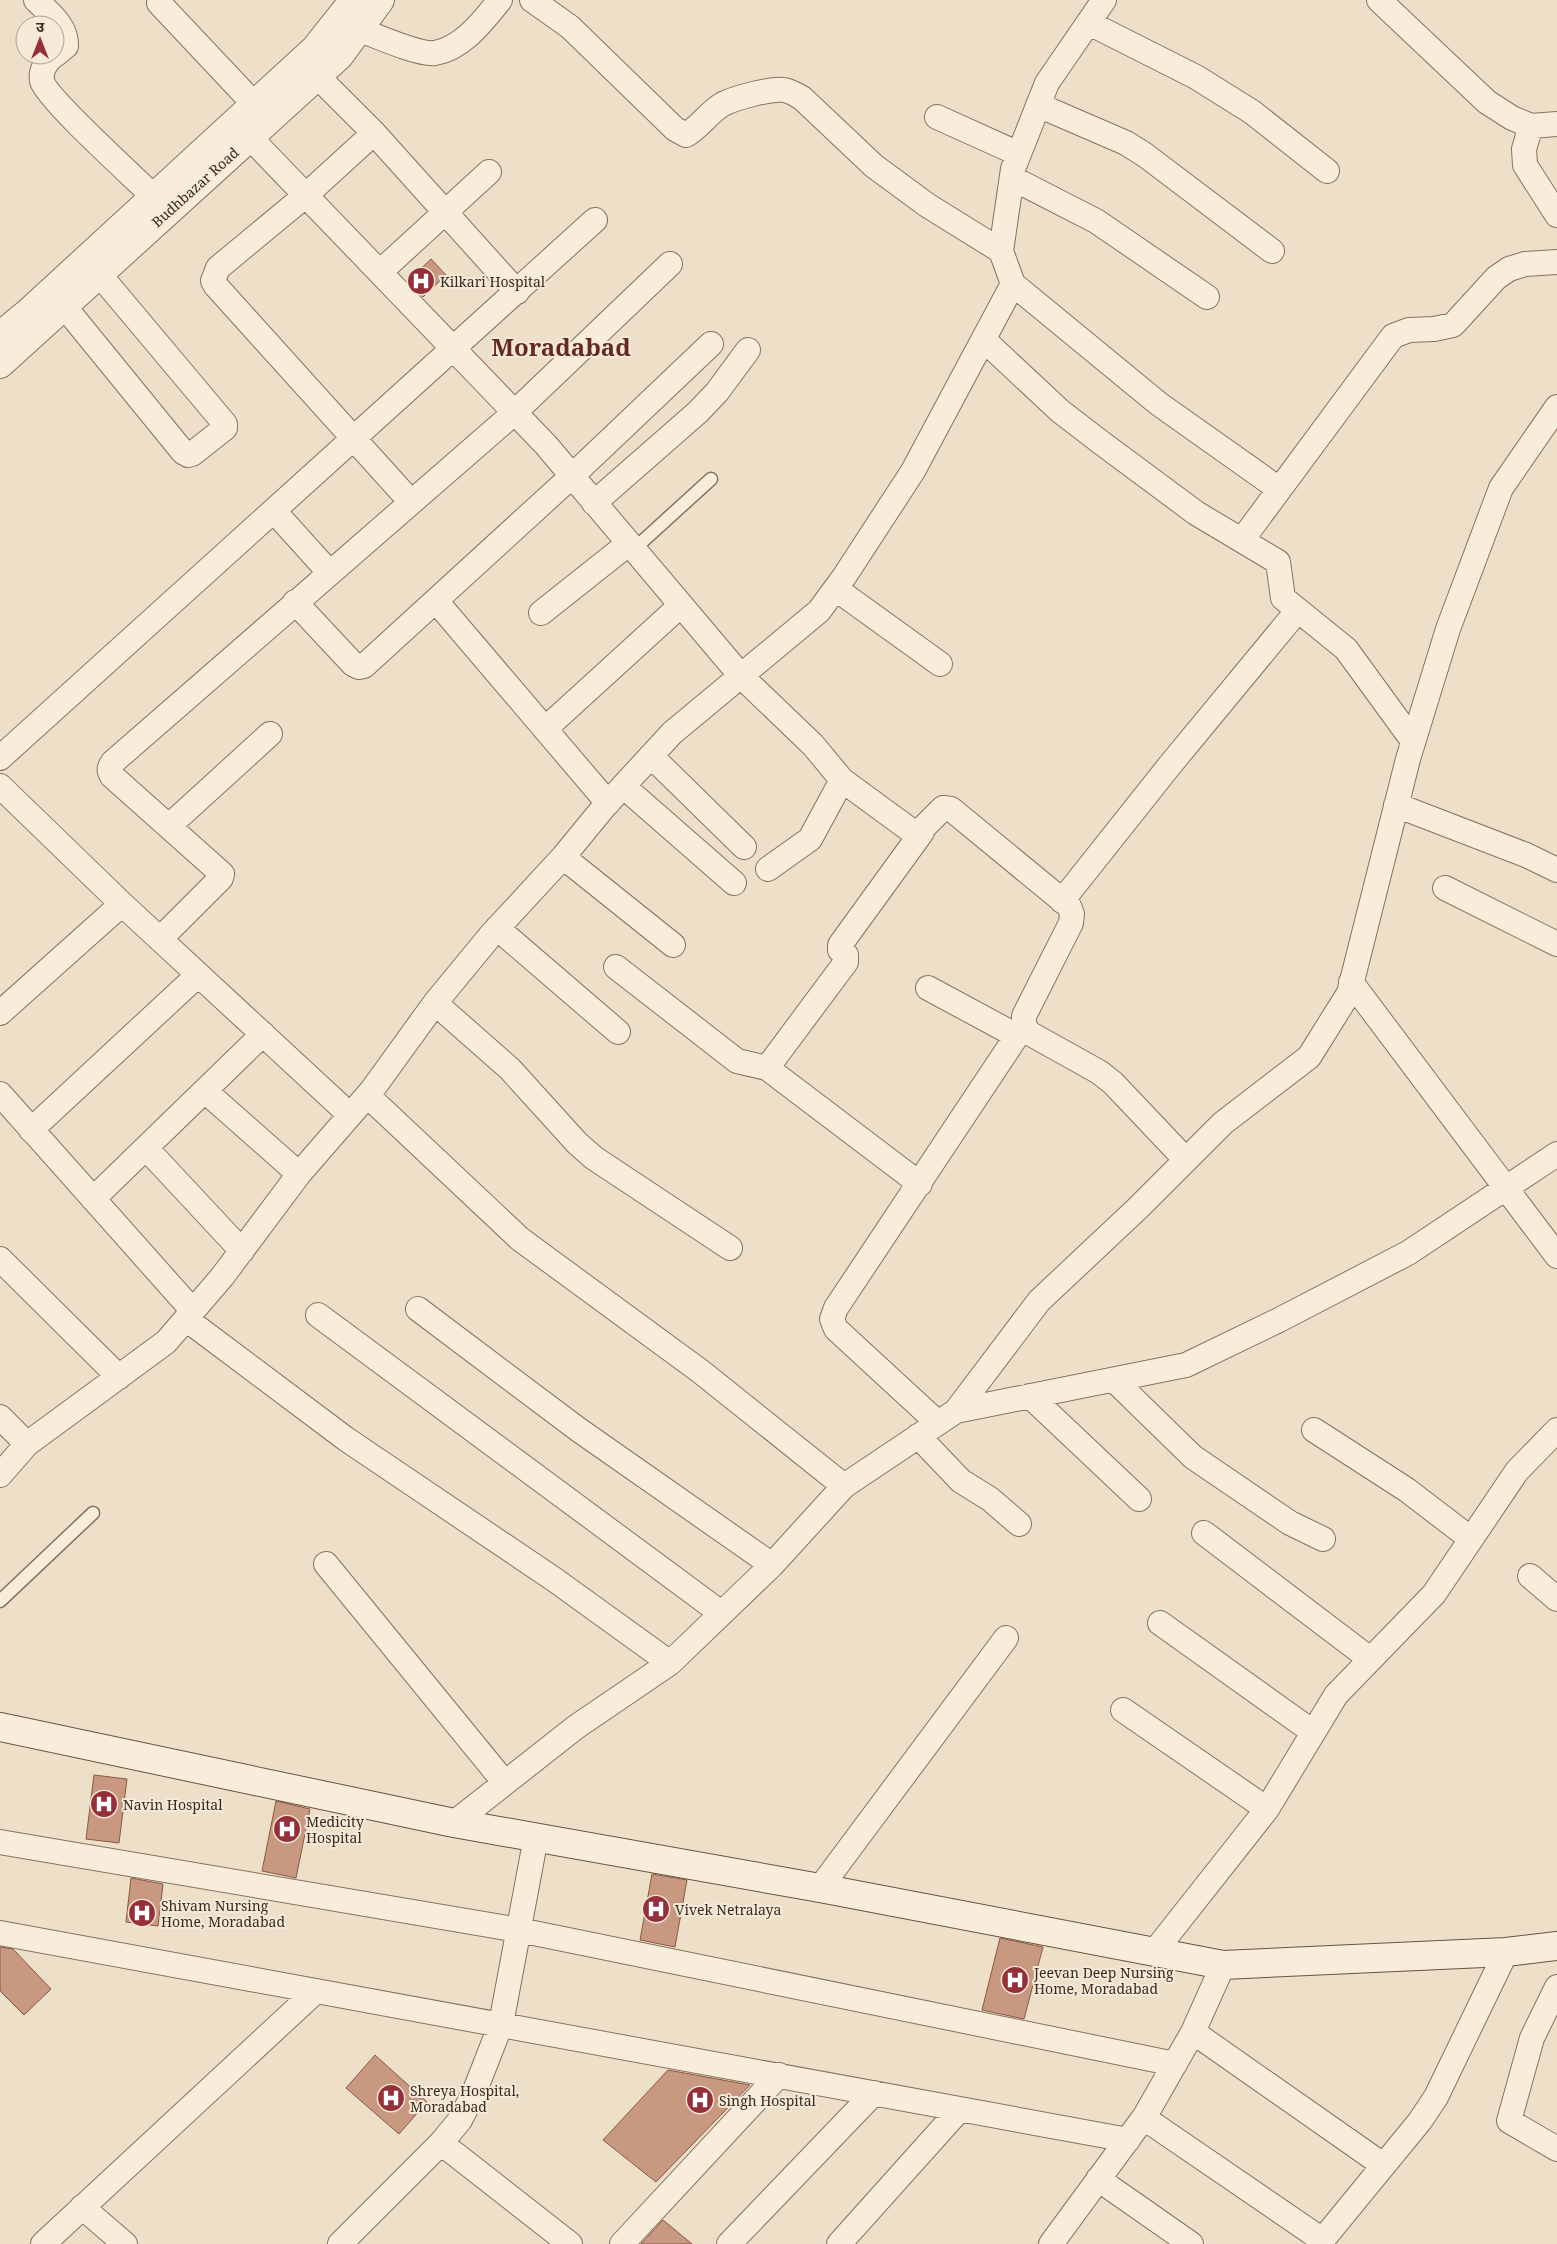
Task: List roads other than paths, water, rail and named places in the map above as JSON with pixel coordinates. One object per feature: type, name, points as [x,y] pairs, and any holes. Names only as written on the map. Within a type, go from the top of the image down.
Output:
[{"type":"main road","name":"Budhbazar Road","points":[[321,63],[354,0]]},
{"type":"main road","name":"Budhbazar Road","points":[[0,336],[166,196],[247,122],[360,30],[380,0]]},
{"type":"main road","name":"Budhbazar Road","points":[[0,364],[99,274],[166,196]]},
{"type":"main road","points":[[0,1727],[454,1823],[820,1888],[1223,1965],[1506,1952],[1557,1946]]},
{"type":"street","points":[[36,0],[50,15]]},
{"type":"street","points":[[360,30],[408,48],[433,53],[452,47],[478,27],[500,0]]},
{"type":"street","points":[[532,0],[570,27],[675,129],[686,135],[696,129],[722,105],[745,96],[783,90],[792,92],[802,98],[874,166],[927,205],[1001,251]]},
{"type":"street","points":[[1104,0],[1047,83],[1019,154],[1012,178],[1001,251],[1013,284],[1159,404],[1279,489]]},
{"type":"street","points":[[1379,0],[1487,102],[1512,118],[1531,126],[1557,124]]},
{"type":"street","points":[[159,4],[305,196],[341,230],[546,445],[630,547],[741,676],[813,745],[842,780],[914,832],[918,834],[922,832]]},
{"type":"street","points":[[1089,23],[1196,77],[1252,112],[1327,171]]},
{"type":"street","points":[[65,33],[67,36],[65,47]]},
{"type":"street","points":[[321,63],[374,132],[517,292]]},
{"type":"street","points":[[44,65],[42,70],[42,82],[56,101],[166,196]]},
{"type":"street","points":[[1038,105],[1126,144],[1144,155],[1272,251]]},
{"type":"street","points":[[937,117],[1019,154]]},
{"type":"street","points":[[1531,126],[1524,149],[1525,165],[1557,215]]},
{"type":"street","points":[[374,132],[305,196],[218,268],[213,281],[411,502]]},
{"type":"street","points":[[380,272],[489,172]]},
{"type":"street","points":[[1012,178],[1096,221],[1208,297]]},
{"type":"street","points":[[0,758],[454,350],[595,220]]},
{"type":"street","points":[[1242,540],[1393,336],[1409,330],[1434,329],[1453,325],[1496,278],[1508,269],[1525,264],[1557,262]]},
{"type":"street","points":[[160,939],[221,878],[222,874],[112,776],[110,766],[329,572],[514,412],[670,264]]},
{"type":"street","points":[[64,306],[183,452],[192,454],[225,428],[226,424],[99,274]]},
{"type":"street","points":[[0,1475],[27,1444],[166,1342],[242,1251],[299,1174],[368,1096],[435,1003],[497,928],[563,857],[672,733],[819,611],[836,589],[913,471],[1013,284]]},
{"type":"street","points":[[984,340],[1074,422],[1196,514],[1278,562],[1283,598],[1346,649],[1413,741]]},
{"type":"street","points":[[295,602],[352,664],[359,667],[364,666],[572,476],[711,344]]},
{"type":"street","points":[[594,503],[698,412],[717,392],[748,350]]},
{"type":"street","points":[[454,1823],[576,1727],[670,1663],[772,1565],[844,1486],[947,1417],[1039,1301],[1223,1123],[1309,1057],[1349,993],[1413,741],[1448,629],[1501,488],[1557,406]]},
{"type":"street","points":[[274,512],[329,572]]},
{"type":"street","points":[[541,613],[630,547]]},
{"type":"street","points":[[836,589],[940,664]]},
{"type":"street","points":[[436,601],[545,729],[616,795],[734,883]]},
{"type":"street","points":[[545,729],[681,606]]},
{"type":"street","points":[[1062,901],[1170,765],[1298,610]]},
{"type":"street","points":[[170,826],[270,734]]},
{"type":"street","points":[[651,756],[744,847]]},
{"type":"street","points":[[768,869],[810,839],[842,780]]},
{"type":"street","points":[[0,786],[122,904],[350,1115]]},
{"type":"street","points":[[1396,805],[1526,855],[1557,870]]},
{"type":"street","points":[[767,1068],[846,962],[846,955],[840,950],[840,945],[922,832],[943,808],[951,809],[1069,906],[1072,914],[1071,923],[1024,1016],[1021,1031],[836,1308],[832,1319],[836,1328],[947,1417]]},
{"type":"street","points":[[563,857],[673,945]]},
{"type":"street","points":[[1445,888],[1557,944]]},
{"type":"street","points":[[0,1013],[122,904]]},
{"type":"street","points":[[497,928],[618,1032]]},
{"type":"street","points":[[616,967],[737,1061],[767,1068],[920,1184]]},
{"type":"street","points":[[31,1130],[198,975]]},
{"type":"street","points":[[1352,982],[1557,1256]]},
{"type":"street","points":[[928,988],[1029,1033],[1099,1072],[1113,1083],[1186,1160]]},
{"type":"street","points":[[435,1003],[510,1069],[577,1143],[594,1158],[730,1248]]},
{"type":"street","points":[[94,1199],[263,1034]]},
{"type":"street","points":[[205,1091],[299,1174]]},
{"type":"street","points":[[0,1094],[94,1199],[190,1315],[346,1439],[555,1580],[670,1663]]},
{"type":"street","points":[[368,1096],[520,1239],[700,1371],[844,1486]]},
{"type":"street","points":[[146,1148],[242,1251]]},
{"type":"street","points":[[947,1417],[1030,1396],[1186,1365],[1280,1320],[1408,1253],[1557,1154]]},
{"type":"street","points":[[0,1259],[119,1376]]},
{"type":"street","points":[[418,1309],[579,1430],[772,1565]]},
{"type":"street","points":[[318,1315],[721,1614]]},
{"type":"street","points":[[1114,1380],[1194,1457],[1290,1523],[1323,1539]]},
{"type":"street","points":[[1030,1396],[1139,1499]]},
{"type":"street","points":[[0,1417],[27,1444]]},
{"type":"street","points":[[1314,1430],[1406,1490],[1471,1539]]},
{"type":"street","points":[[1155,1951],[1267,1809],[1336,1694],[1434,1594],[1517,1471],[1557,1430]]},
{"type":"street","points":[[918,1436],[961,1481],[990,1499],[1019,1524]]},
{"type":"street","points":[[1204,1533],[1370,1660]]},
{"type":"street","points":[[326,1564],[506,1782]]},
{"type":"street","points":[[1530,1576],[1557,1599]]},
{"type":"street","points":[[1160,1623],[1313,1732]]},
{"type":"street","points":[[820,1888],[1006,1638]]},
{"type":"street","points":[[1123,1710],[1267,1809]]},
{"type":"street","points":[[340,2244],[440,2143],[460,2120],[471,2100],[501,2024],[536,1838]]},
{"type":"street","points":[[0,1842],[519,1930],[1175,2064]]},
{"type":"street","points":[[0,1933],[1128,2140]]},
{"type":"street","points":[[1144,2118],[1315,2235],[1320,2244],[1420,2121],[1436,2097],[1506,1952]]},
{"type":"street","points":[[1052,2244],[1144,2118],[1194,2032],[1223,1965]]},
{"type":"street","points":[[1557,1987],[1532,2038],[1509,2121],[1557,2149]]},
{"type":"street","points":[[43,2244],[316,1991]]},
{"type":"street","points":[[1194,2032],[1384,2165]]},
{"type":"street","points":[[622,2244],[779,2075]]},
{"type":"street","points":[[730,2244],[874,2093]]},
{"type":"street","points":[[839,2244],[960,2109]]},
{"type":"street","points":[[440,2143],[570,2244]]},
{"type":"street","points":[[1098,2179],[1191,2244]]},
{"type":"street","points":[[82,2208],[125,2244]]},
{"type":"lane","points":[[630,547],[711,479]]},
{"type":"lane","points":[[0,1601],[93,1512]]},
{"type":"place","name":"Kilkari Hospital","points":[[421,281]]},
{"type":"place","name":"Navin Hospital","points":[[104,1804]]},
{"type":"place","name":"Medicity Hospital","points":[[287,1829]]},
{"type":"place","name":"Vivek Netralaya","points":[[656,1909]]},
{"type":"place","name":"Shivam Nursing Home, Moradabad","points":[[142,1913]]},
{"type":"place","name":"Jeevan Deep Nursing Home, Moradabad","points":[[1015,1980]]},
{"type":"place","name":"Shreya Hospital, Moradabad","points":[[391,2098]]},
{"type":"place","name":"Singh Hospital","points":[[700,2100]]},
{"type":"district","name":"Moradabad","points":[[561,346]]}]
